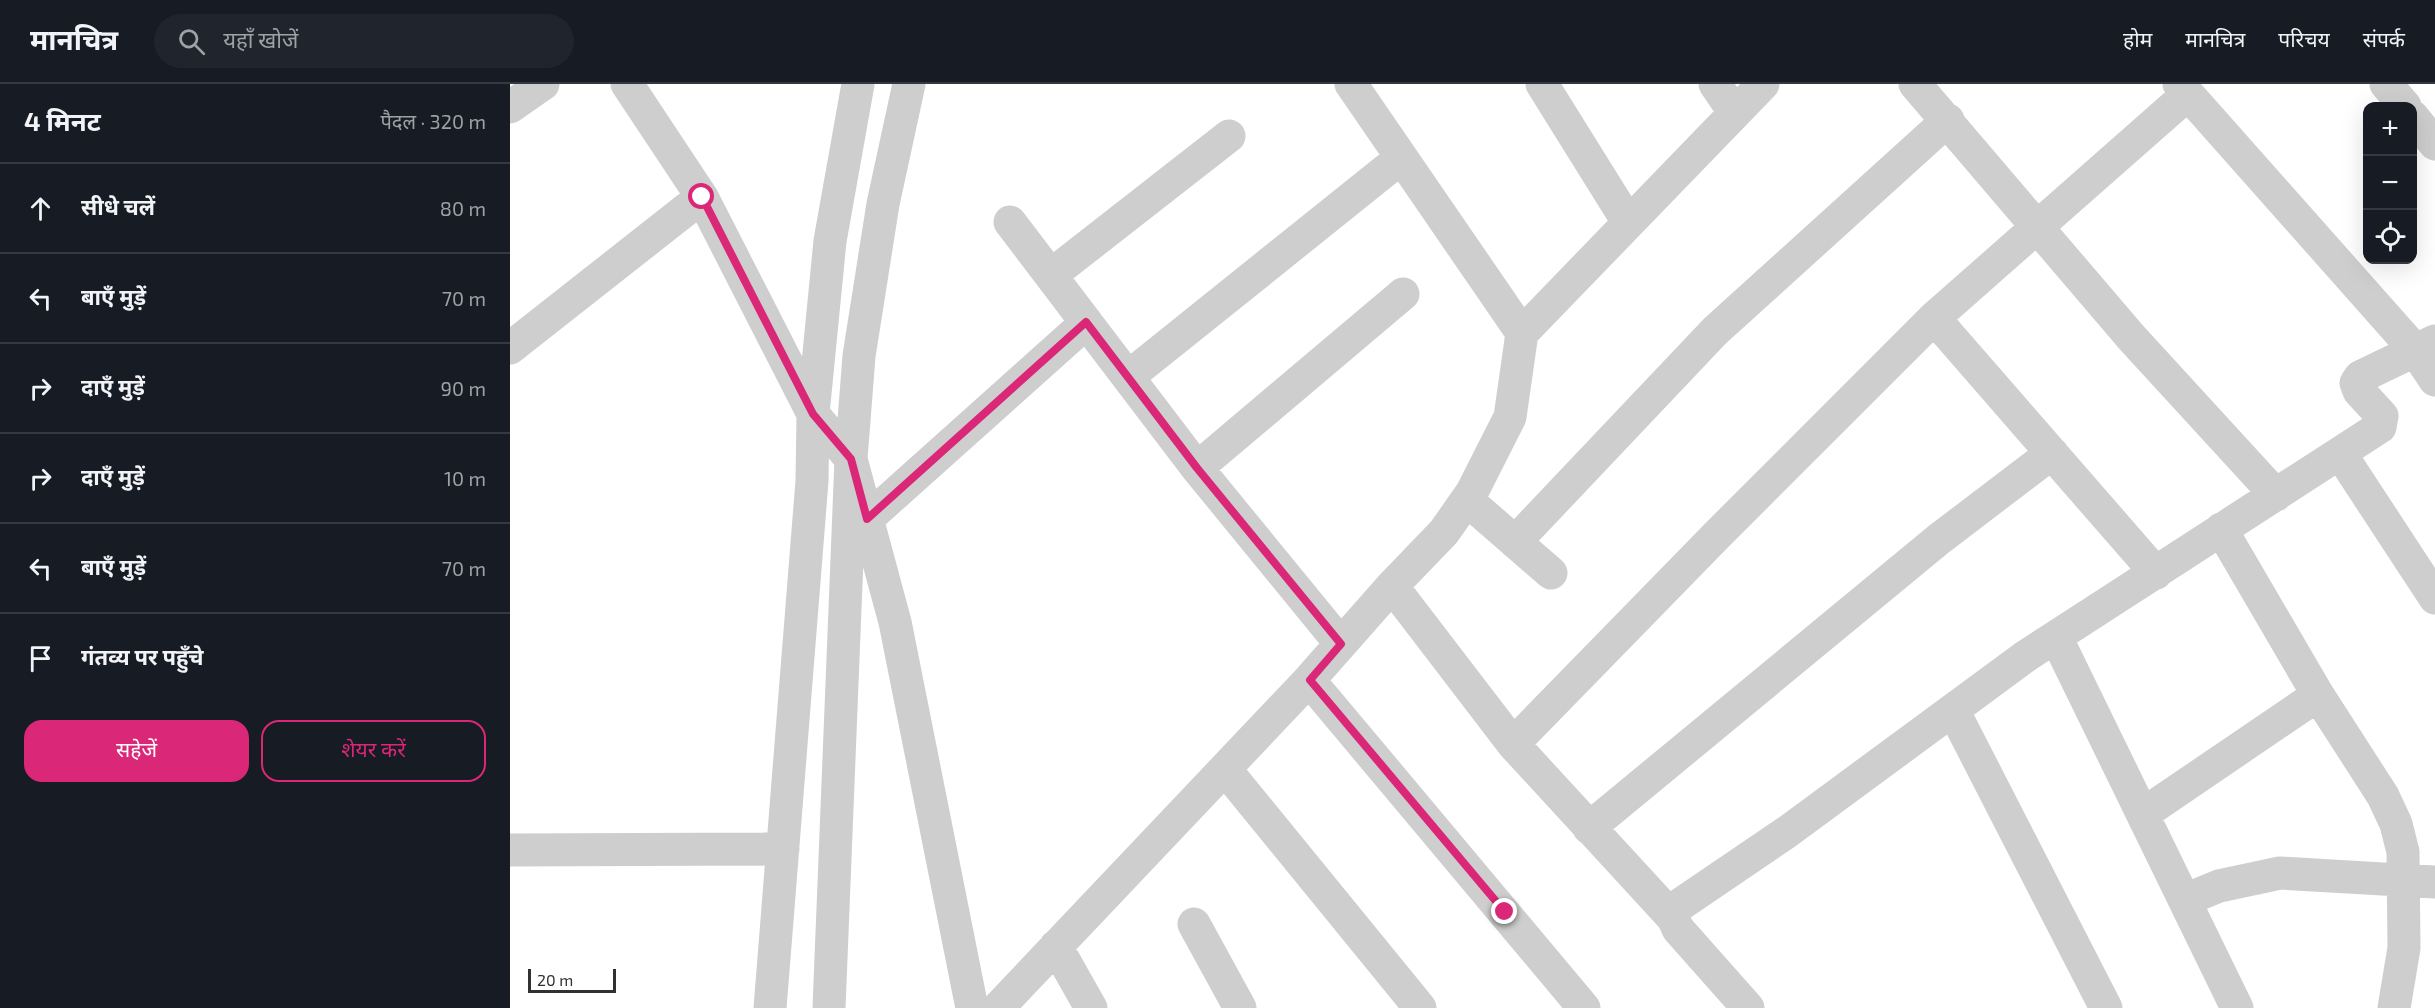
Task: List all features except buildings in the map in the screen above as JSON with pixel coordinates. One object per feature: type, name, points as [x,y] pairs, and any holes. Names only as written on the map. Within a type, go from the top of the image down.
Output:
[{"type":"street","points":[[510,107],[543,84]]},
{"type":"street","points":[[627,84],[702,197],[833,437],[867,519],[895,622],[972,1008]]},
{"type":"street","points":[[829,1008],[833,437],[830,241],[858,84]]},
{"type":"street","points":[[771,1008],[812,482],[833,437],[863,333],[883,204],[909,84]]},
{"type":"street","points":[[1351,84],[1522,333]]},
{"type":"street","points":[[1542,84],[1628,222]]},
{"type":"street","points":[[1715,84],[1734,112]]},
{"type":"street","points":[[998,1008],[1310,680],[1392,586],[1444,532],[1467,500],[1510,417],[1522,333],[1763,84]]},
{"type":"street","points":[[1915,84],[2170,380],[2276,495]]},
{"type":"street","points":[[2386,84],[2402,102]]},
{"type":"street","points":[[1513,744],[1716,536],[1934,318],[2036,227],[2183,89],[2425,346],[2435,380]]},
{"type":"street","points":[[1515,542],[1715,331],[1948,120]]},
{"type":"street","points":[[2417,122],[2435,144]]},
{"type":"street","points":[[1051,275],[1229,136]]},
{"type":"street","points":[[1128,377],[1401,158]]},
{"type":"street","points":[[510,348],[702,197]]},
{"type":"street","points":[[1010,222],[1197,468],[1341,644]]},
{"type":"street","points":[[1197,468],[1403,294]]},
{"type":"street","points":[[1934,318],[2156,573]]},
{"type":"street","points":[[867,519],[1086,322]]},
{"type":"street","points":[[1673,918],[1675,910],[1681,904],[1787,832],[2056,637],[2380,426],[2383,421],[2379,411],[2359,391],[2356,383],[2360,377],[2425,346]]},
{"type":"street","points":[[1589,828],[1939,539],[2052,453]]},
{"type":"street","points":[[2340,453],[2435,598]]},
{"type":"street","points":[[1467,500],[1551,573]]},
{"type":"street","points":[[2221,529],[2318,695],[2383,796],[2396,824],[2403,852],[2419,882],[2404,948],[2394,1008]]},
{"type":"street","points":[[1392,586],[1513,744],[1673,918],[1678,930],[1748,1008]]},
{"type":"street","points":[[2056,637],[2237,1008]]},
{"type":"street","points":[[1310,680],[1584,1008]]},
{"type":"street","points":[[2143,814],[2318,695]]},
{"type":"street","points":[[1953,710],[2106,1008]]},
{"type":"street","points":[[1225,769],[1420,1008]]},
{"type":"street","points":[[510,850],[783,849]]},
{"type":"street","points":[[2186,900],[2219,886],[2280,873],[2419,882]]},
{"type":"street","points":[[1194,924],[1240,1008]]},
{"type":"street","points":[[1056,946],[1091,1008]]},
{"type":"route","points":[[702,197],[813,414],[851,459],[867,519],[1086,322],[1197,468],[1341,644],[1310,680],[1505,912]]}]
